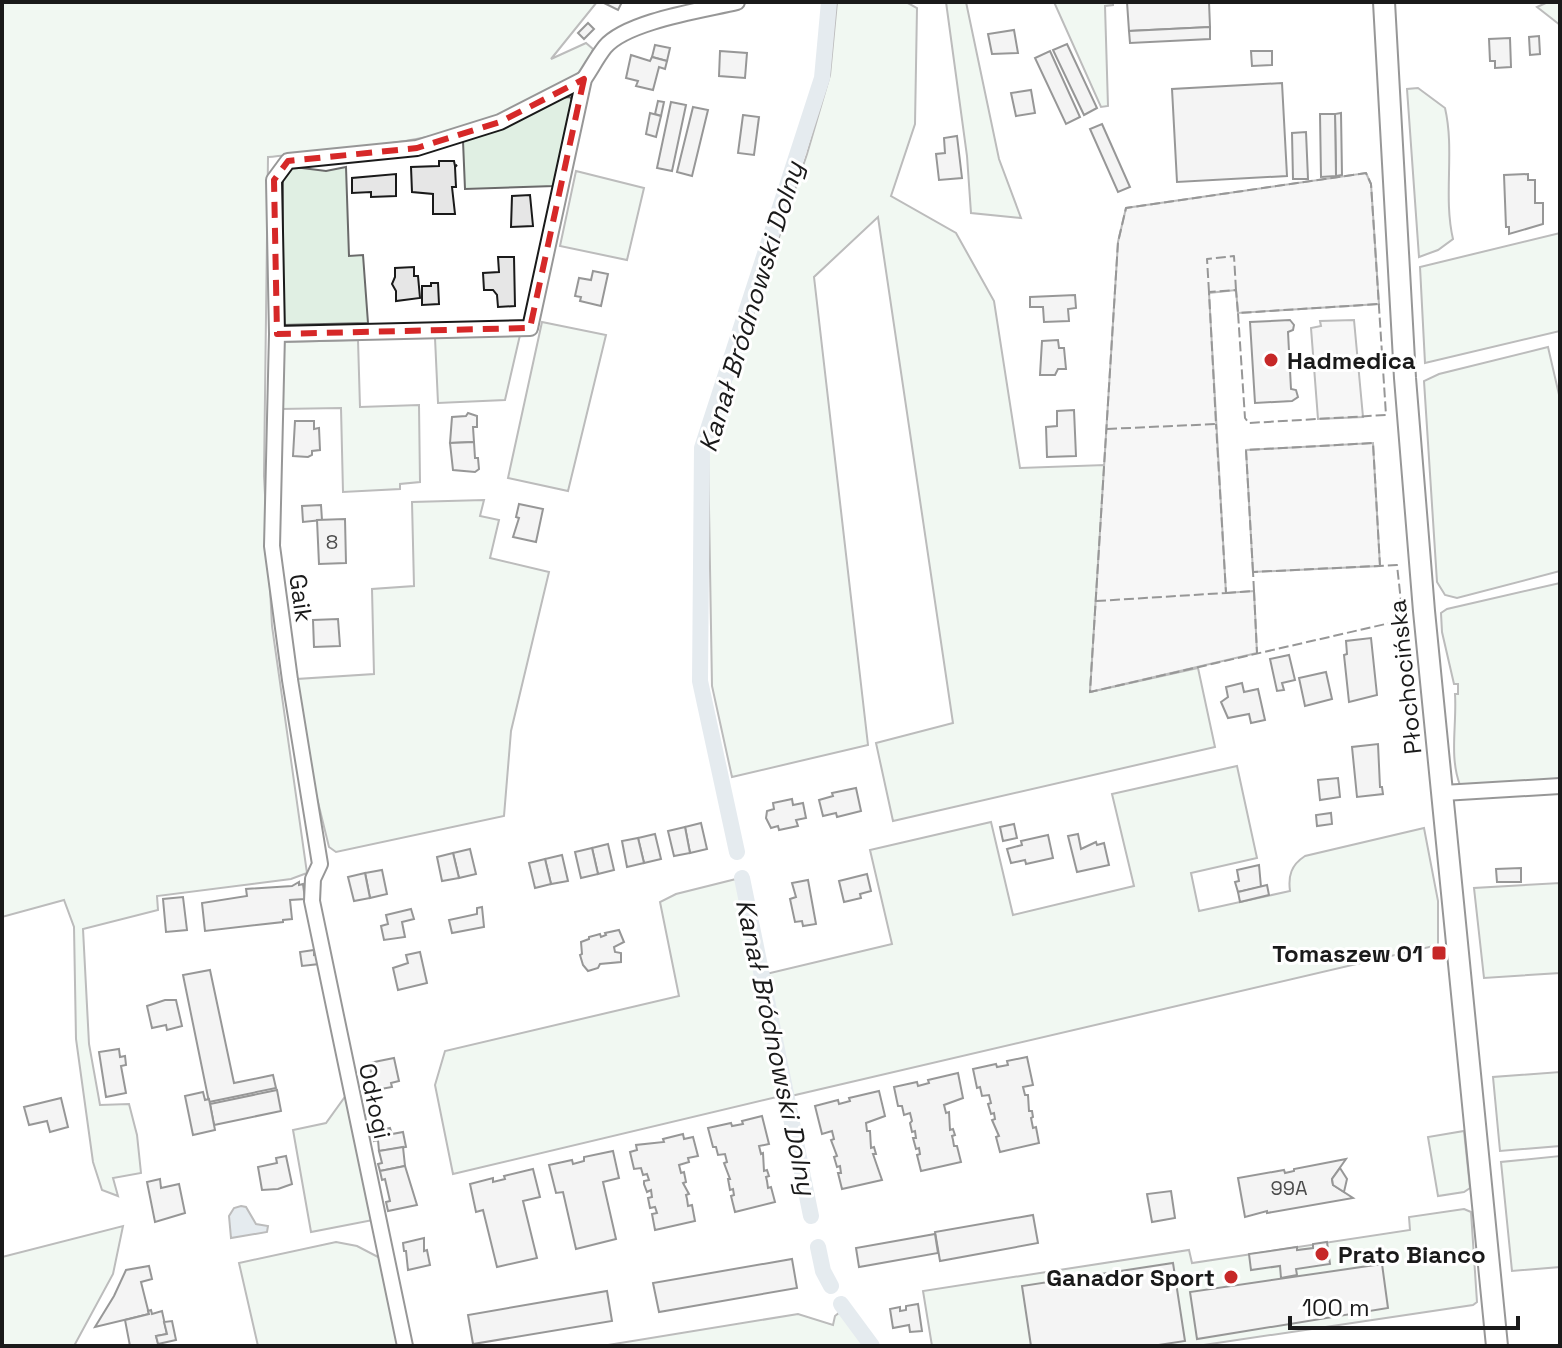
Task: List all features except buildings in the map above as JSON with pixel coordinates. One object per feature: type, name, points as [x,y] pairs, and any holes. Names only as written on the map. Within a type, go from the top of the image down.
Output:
[{"type":"main road","name":"Płochocińska","points":[[1384,2],[1405,378],[1424,611],[1497,1346]]},
{"type":"street","points":[[277,334],[530,328],[584,79],[607,45],[629,31],[681,14],[737,2]]},
{"type":"street","name":"Gaik","points":[[320,864],[272,546],[277,334],[274,180],[288,161],[417,148],[500,122],[584,79]]},
{"type":"street","points":[[1443,793],[1560,786]]},
{"type":"street","name":"Odłogi","points":[[320,864],[313,879],[312,901],[405,1346]]},
{"type":"highlighted area","points":[[584,79],[530,328],[277,334],[274,180],[288,161],[417,148],[500,122]]},
{"type":"green space","points":[[2,2],[597,2],[551,59],[586,43],[593,49],[584,75],[522,107],[485,122],[424,138],[268,157],[264,476],[272,626],[307,873],[291,879],[157,896],[158,910],[83,929],[89,1044],[100,1105],[129,1104],[137,1135],[141,1173],[113,1178],[118,1196],[102,1190],[93,1162],[76,1039],[74,927],[64,900],[2,917]]},
{"type":"green space","points":[[837,2],[906,2],[917,8],[915,124],[891,196],[956,233],[994,301],[1020,468],[1105,465],[1090,692],[1198,668],[1215,747],[893,821],[876,743],[953,723],[878,217],[814,277],[868,745],[732,777],[712,686],[708,449],[807,154],[830,75]]},
{"type":"green space","points":[[946,2],[966,2],[999,159],[1021,218],[971,213],[967,156]]},
{"type":"green space","points":[[1054,2],[1113,2],[1113,5],[1105,6],[1108,106],[1101,107]]},
{"type":"green space","points":[[1548,2],[1560,2],[1560,25],[1537,7]]},
{"type":"green space","points":[[1418,88],[1445,108],[1453,239],[1438,250],[1419,257],[1407,89]]},
{"type":"green space","points":[[570,97],[573,101],[554,186],[465,189],[463,141],[561,98]]},
{"type":"green space","points":[[294,167],[326,171],[346,167],[349,256],[363,255],[368,323],[282,325],[283,176]]},
{"type":"green space","points":[[576,171],[644,188],[627,260],[560,246]]},
{"type":"green space","points":[[1560,233],[1560,331],[1425,363],[1420,267]]},
{"type":"green space","points":[[542,322],[606,335],[568,491],[508,478]]},
{"type":"green space","points":[[520,335],[505,400],[438,403],[435,338]]},
{"type":"green space","points":[[358,340],[360,407],[419,405],[420,482],[400,484],[400,489],[343,492],[341,408],[280,409],[282,342]]},
{"type":"green space","points":[[1548,347],[1560,399],[1560,571],[1457,598],[1445,595],[1437,582],[1424,381],[1439,374]]},
{"type":"green space","points":[[484,500],[480,516],[499,520],[490,558],[549,572],[511,731],[504,816],[336,852],[329,847],[315,790],[297,679],[374,674],[372,589],[414,586],[412,502]]},
{"type":"green space","points":[[1560,583],[1560,780],[1460,785],[1454,752],[1455,694],[1458,694],[1458,684],[1454,684],[1442,632],[1441,613],[1447,609]]},
{"type":"green space","points":[[1237,766],[1257,858],[1191,873],[1199,911],[1290,891],[1292,871],[1305,856],[1424,828],[1438,901],[1438,945],[791,1096],[766,974],[892,944],[870,850],[991,822],[1013,915],[1134,886],[1112,794]]},
{"type":"green space","points":[[736,879],[781,1096],[453,1174],[435,1085],[445,1051],[679,996],[660,902],[676,894]]},
{"type":"green space","points":[[1560,883],[1560,973],[1484,978],[1474,888]]},
{"type":"green space","points":[[1560,1072],[1560,1146],[1500,1151],[1493,1077]]},
{"type":"green space","points":[[347,1094],[373,1220],[311,1232],[293,1130],[326,1123]]},
{"type":"green space","points":[[1464,1131],[1470,1188],[1464,1192],[1438,1196],[1428,1137]]},
{"type":"green space","points":[[1560,1156],[1560,1267],[1512,1271],[1501,1162]]},
{"type":"green space","name":"Ganador Sport","points":[[1464,1209],[1471,1212],[1477,1302],[1473,1305],[1197,1346],[932,1346],[923,1291],[1189,1250],[1192,1263],[1410,1230],[1409,1217]]},
{"type":"green space","points":[[123,1226],[113,1274],[74,1346],[2,1346],[2,1257]]},
{"type":"green space","points":[[336,1242],[357,1246],[380,1258],[399,1346],[258,1346],[239,1263]]},
{"type":"green space","points":[[840,1312],[866,1346],[602,1346],[798,1314],[833,1325],[835,1316]]},
{"type":"shaded area","points":[[1366,173],[1371,184],[1379,304],[1238,313],[1236,290],[1209,293],[1226,593],[1254,591],[1257,653],[1090,692],[1118,242],[1126,208]]},
{"type":"shaded area","points":[[1354,320],[1363,417],[1318,419],[1311,328],[1321,326],[1320,321]]},
{"type":"shaded area","points":[[1373,443],[1380,566],[1253,572],[1246,450]]},
{"type":"shaded area","points":[[246,1207],[256,1224],[268,1226],[267,1232],[231,1238],[229,1216],[234,1208]]},
{"type":"waterway","name":"Kanał Bródnowski Dolny","points":[[737,852],[700,681],[702,448],[822,78],[829,2]]},
{"type":"waterway","name":"Kanał Bródnowski Dolny","points":[[742,878],[811,1216]]},
{"type":"waterway","name":"Kanał Bródnowski Dolny","points":[[818,1247],[823,1271],[831,1286]]},
{"type":"waterway","name":"Kanał Bródnowski Dolny","points":[[841,1304],[872,1346]]},
{"type":"fence","points":[[1254,591],[1253,572],[1397,565],[1403,620],[1090,692],[1118,242],[1126,208],[1366,173],[1371,184],[1386,415],[1249,423],[1245,418],[1238,313],[1379,304]]},
{"type":"fence","points":[[1209,292],[1207,259],[1234,256],[1236,290]]},
{"type":"fence","points":[[1107,429],[1216,424],[1209,292],[1236,290],[1238,313]]},
{"type":"fence","points":[[1096,601],[1226,593],[1216,424]]},
{"type":"fence","points":[[1253,572],[1246,450],[1373,443],[1380,566]]},
{"type":"fence","points":[[1226,593],[1254,591],[1257,653]]},
{"type":"place","name":"Hadmedica","points":[[1271,360]]},
{"type":"place","name":"Tomaszew 01","points":[[1439,953]]},
{"type":"place","name":"Prato Bianco","points":[[1322,1254]]},
{"type":"place","name":"Ganador Sport","points":[[1231,1277]]}]
